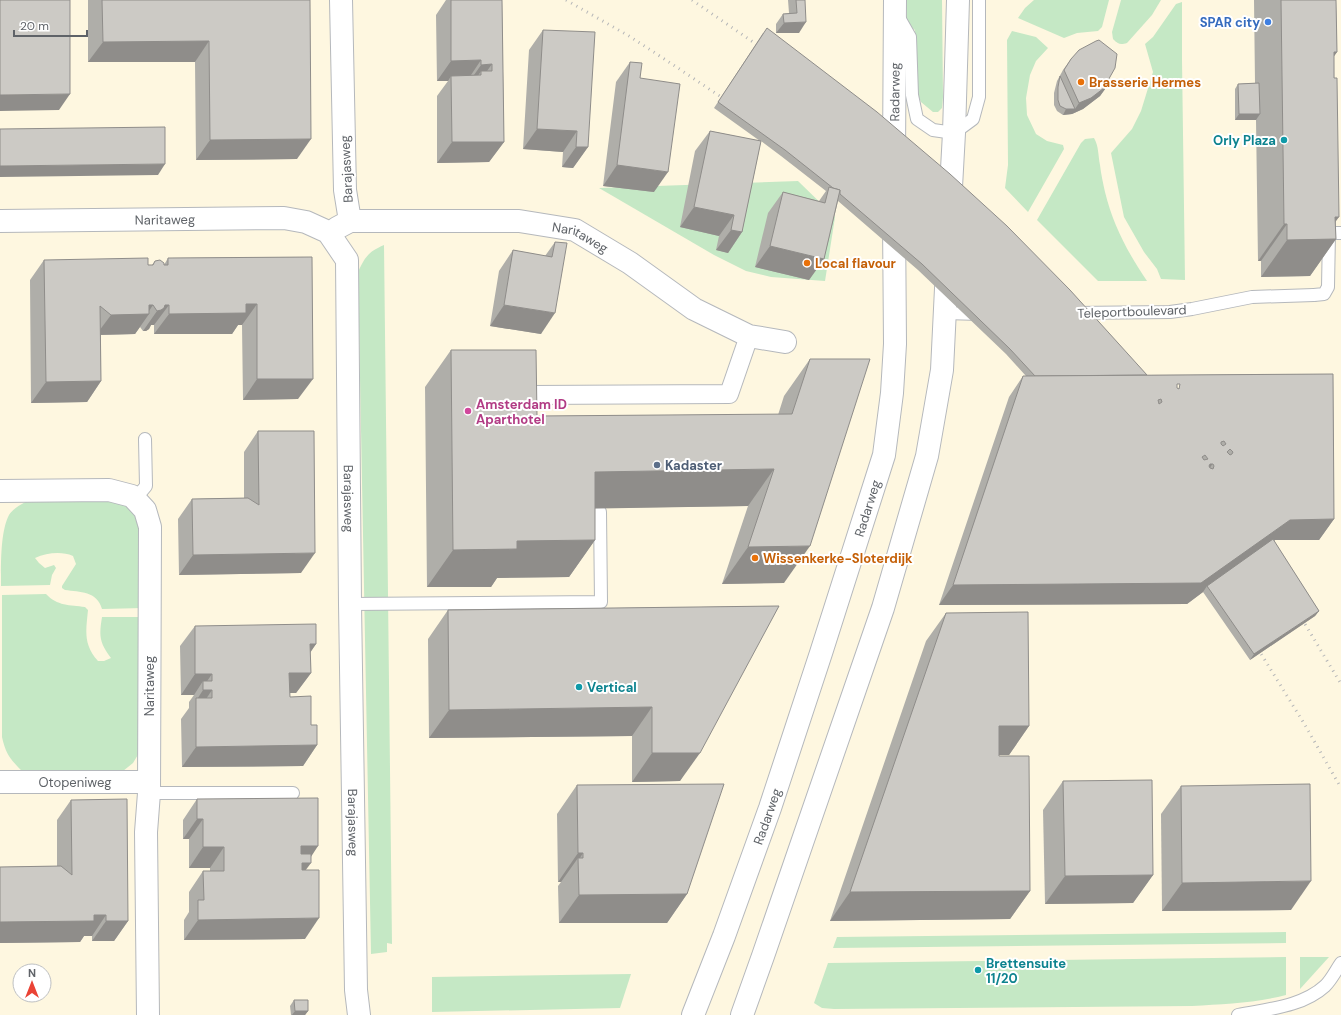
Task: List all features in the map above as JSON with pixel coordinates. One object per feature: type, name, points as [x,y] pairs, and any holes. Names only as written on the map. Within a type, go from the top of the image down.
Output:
[{"type":"street","name":"Barajasweg","points":[[341,0],[345,190],[350,221],[328,232],[347,260],[350,604],[356,984],[359,1015]]},
{"type":"street","points":[[950,221],[958,0]]},
{"type":"street","name":"Radarweg","points":[[894,178],[895,5]]},
{"type":"street","name":"Radarweg","points":[[693,1015],[726,930],[770,808],[824,645],[884,455],[892,393],[895,344],[893,285],[894,201]]},
{"type":"street","name":"Naritaweg","points":[[0,221],[284,218],[306,222],[328,232]]},
{"type":"street","name":"Naritaweg","points":[[350,221],[518,222],[575,230],[630,263],[694,309],[749,336],[785,342]]},
{"type":"street","points":[[742,1015],[883,608],[927,456],[942,370],[948,252]]},
{"type":"street","points":[[531,395],[729,394],[749,336]]},
{"type":"street","points":[[0,491],[109,490],[132,496],[135,499]]},
{"type":"street","name":"Naritaweg","points":[[135,499],[145,510],[150,527],[149,787],[146,832],[148,1015]]},
{"type":"street","name":"Otopeniweg","points":[[0,782],[149,787]]},
{"type":"lane","points":[[895,5],[910,37],[912,95],[917,119],[933,130],[954,133],[973,120],[978,97],[979,0]]},
{"type":"lane","name":"Teleportboulevard","points":[[1059,314],[1170,312],[1192,309],[1252,296],[1324,294],[1328,287],[1329,223]]},
{"type":"lane","points":[[1313,233],[1341,233]]},
{"type":"lane","points":[[945,313],[990,314]]},
{"type":"lane","points":[[135,499],[146,486],[145,439]]},
{"type":"lane","points":[[350,604],[601,602],[600,512]]},
{"type":"lane","points":[[149,787],[293,793]]},
{"type":"lane","points":[[1238,1015],[1293,1004],[1306,998],[1325,986],[1341,963]]},
{"type":"shaded area","points":[[0,0],[1341,0],[1341,1015],[0,1015]]},
{"type":"green space","points":[[906,0],[942,0],[943,97],[942,108],[938,112],[933,112],[921,102],[917,93],[915,30],[907,24]]},
{"type":"green space","points":[[1034,0],[1109,0],[1102,27],[1098,31],[1077,33],[1064,38],[1018,18],[1025,8]]},
{"type":"green space","points":[[1121,0],[1161,0],[1152,15],[1127,43],[1123,44],[1118,43],[1113,39],[1112,32]]},
{"type":"green space","points":[[1182,2],[1185,280],[1161,279],[1157,269],[1144,252],[1124,217],[1111,153],[1132,129],[1141,111],[1153,72],[1145,44],[1153,37],[1176,4]]},
{"type":"green space","points":[[1012,31],[1036,37],[1048,48],[1036,61],[1030,75],[1026,98],[1027,115],[1036,134],[1047,141],[1063,145],[1064,149],[1028,212],[1005,188],[1008,165],[1007,40]]},
{"type":"green space","points":[[1094,138],[1098,148],[1105,192],[1112,216],[1127,249],[1147,281],[1098,281],[1037,220],[1081,143],[1085,139]]},
{"type":"green space","points":[[798,181],[835,217],[825,281],[771,277],[746,271],[714,255],[599,188]]},
{"type":"green space","points":[[384,245],[392,944],[387,943],[387,952],[371,954],[358,272],[368,256],[374,250]]},
{"type":"green space","points":[[37,496],[120,500],[137,516],[140,524],[143,608],[102,609],[100,603],[92,596],[82,592],[65,590],[62,588],[76,564],[73,556],[68,554],[49,554],[35,558],[45,568],[54,565],[56,568],[52,575],[50,585],[1,586],[2,550],[6,522],[9,515],[15,509]]},
{"type":"green space","points":[[46,594],[59,603],[85,607],[88,610],[86,631],[88,643],[93,655],[98,661],[104,661],[111,658],[104,648],[101,639],[100,629],[102,617],[143,617],[142,748],[133,763],[123,771],[24,773],[12,761],[7,753],[2,737],[2,595]]},
{"type":"green space","points":[[1286,932],[1286,943],[833,948],[837,937]]},
{"type":"green space","points":[[1286,957],[1286,995],[1239,1003],[1192,1006],[834,1009],[822,1008],[814,1003],[828,963]]},
{"type":"green space","points":[[1300,957],[1329,957],[1300,989]]},
{"type":"green space","points":[[631,974],[620,1008],[432,1012],[432,977]]},
{"type":"building","points":[[0,0],[70,0],[70,94],[0,95]]},
{"type":"building","points":[[102,0],[310,0],[311,139],[210,140],[209,41],[103,42]]},
{"type":"building","points":[[451,0],[502,0],[504,142],[452,142],[451,76],[481,75],[481,71],[492,71],[492,64],[481,65],[481,60],[451,61]]},
{"type":"building","points":[[796,0],[805,0],[806,22],[784,23],[783,14],[797,13]]},
{"type":"building","points":[[1281,0],[1336,0],[1337,52],[1334,52],[1334,78],[1337,78],[1339,217],[1335,217],[1336,239],[1287,240],[1287,224],[1284,224]]},
{"type":"building","points":[[767,28],[877,112],[950,174],[1007,226],[1070,290],[1147,375],[1035,376],[1010,349],[922,264],[840,194],[840,190],[833,188],[785,150],[718,102]]},
{"type":"building","points":[[543,30],[595,32],[588,147],[576,147],[577,131],[537,129]]},
{"type":"building","name":"Brasserie Hermes","points":[[1099,40],[1117,54],[1115,68],[1106,84],[1108,85],[1091,98],[1079,103],[1064,70],[1079,50]]},
{"type":"building","points":[[630,62],[642,63],[640,78],[680,84],[668,172],[617,165]]},
{"type":"building","points":[[1060,76],[1075,109],[1066,109],[1060,106],[1058,100],[1058,87]]},
{"type":"building","points":[[1259,83],[1260,114],[1239,114],[1238,84]]},
{"type":"building","points":[[165,127],[165,164],[0,166],[0,129]]},
{"type":"building","points":[[710,131],[761,141],[742,232],[731,230],[734,215],[694,207]]},
{"type":"building","points":[[829,187],[840,190],[824,259],[770,246],[783,192],[825,203]]},
{"type":"building","points":[[555,242],[567,243],[555,313],[504,305],[513,250],[552,257]]},
{"type":"building","points":[[312,257],[313,379],[257,379],[257,304],[246,304],[246,313],[169,314],[169,305],[165,305],[164,308],[157,311],[153,305],[149,305],[149,314],[111,315],[100,306],[101,381],[46,382],[44,260],[148,258],[148,265],[153,265],[155,261],[160,260],[164,263],[164,265],[168,265],[168,258]]},
{"type":"building","points":[[451,350],[536,350],[537,416],[792,414],[810,359],[870,359],[810,546],[748,547],[774,469],[595,472],[595,540],[517,541],[517,549],[453,550]]},
{"type":"building","points":[[1333,374],[1334,519],[1290,520],[1201,583],[953,585],[1023,376]],"holes":[[[1177,384],[1180,384],[1179,389],[1177,388]],[[1161,399],[1162,402],[1159,404],[1158,400]],[[1224,441],[1226,444],[1223,446],[1221,442]],[[1230,449],[1233,452],[1230,455],[1227,452]],[[1205,455],[1208,459],[1204,460],[1202,457]],[[1210,464],[1213,464],[1213,469],[1210,468]]]},
{"type":"building","points":[[258,431],[314,431],[315,553],[193,555],[192,499],[248,498],[259,505]]},
{"type":"building","points":[[1273,539],[1319,611],[1254,654],[1207,586]]},
{"type":"building","name":"Vertical","points":[[779,606],[700,753],[652,753],[652,707],[449,710],[448,610]]},
{"type":"building","points":[[1028,612],[1029,726],[999,726],[999,756],[1029,756],[1030,891],[850,892],[946,613]]},
{"type":"building","points":[[316,624],[316,644],[310,644],[311,673],[289,673],[290,697],[311,696],[311,725],[317,725],[317,745],[196,747],[196,698],[212,698],[212,690],[203,690],[203,681],[212,681],[212,674],[195,674],[195,626]]},
{"type":"building","points":[[1152,780],[1153,875],[1065,876],[1063,781]]},
{"type":"building","points":[[724,784],[687,894],[579,895],[578,858],[583,858],[583,853],[578,853],[577,785]]},
{"type":"building","points":[[1310,784],[1311,881],[1182,883],[1181,786]]},
{"type":"building","points":[[318,798],[318,846],[301,846],[301,854],[311,854],[311,863],[302,863],[302,870],[319,870],[319,918],[198,920],[198,900],[204,900],[203,871],[224,871],[224,847],[203,847],[203,819],[197,819],[197,799]]},
{"type":"building","points":[[127,799],[128,921],[106,921],[106,915],[94,915],[94,921],[0,922],[0,867],[61,866],[72,875],[71,800]]},
{"type":"building","points":[[294,1000],[308,1000],[308,1011],[295,1011]]},
{"type":"railway","points":[[566,0],[629,36],[730,103]]},
{"type":"railway","points":[[692,0],[766,51]]},
{"type":"railway","points":[[1299,614],[1341,684]]},
{"type":"railway","points":[[1255,644],[1305,725],[1341,788]]},
{"type":"place","name":"SPAR city","points":[[1268,22]]},
{"type":"place","name":"Brasserie Hermes","points":[[1081,82]]},
{"type":"place","name":"Orly Plaza","points":[[1284,140]]},
{"type":"place","name":"Local flavour","points":[[807,263]]},
{"type":"place","name":"Amsterdam ID Aparthotel","points":[[468,411]]},
{"type":"place","name":"Kadaster","points":[[657,465]]},
{"type":"place","name":"Wissenkerke-Sloterdijk","points":[[755,558]]},
{"type":"place","name":"Vertical","points":[[579,687]]},
{"type":"place","name":"Brettensuite 11/20","points":[[978,970]]}]
